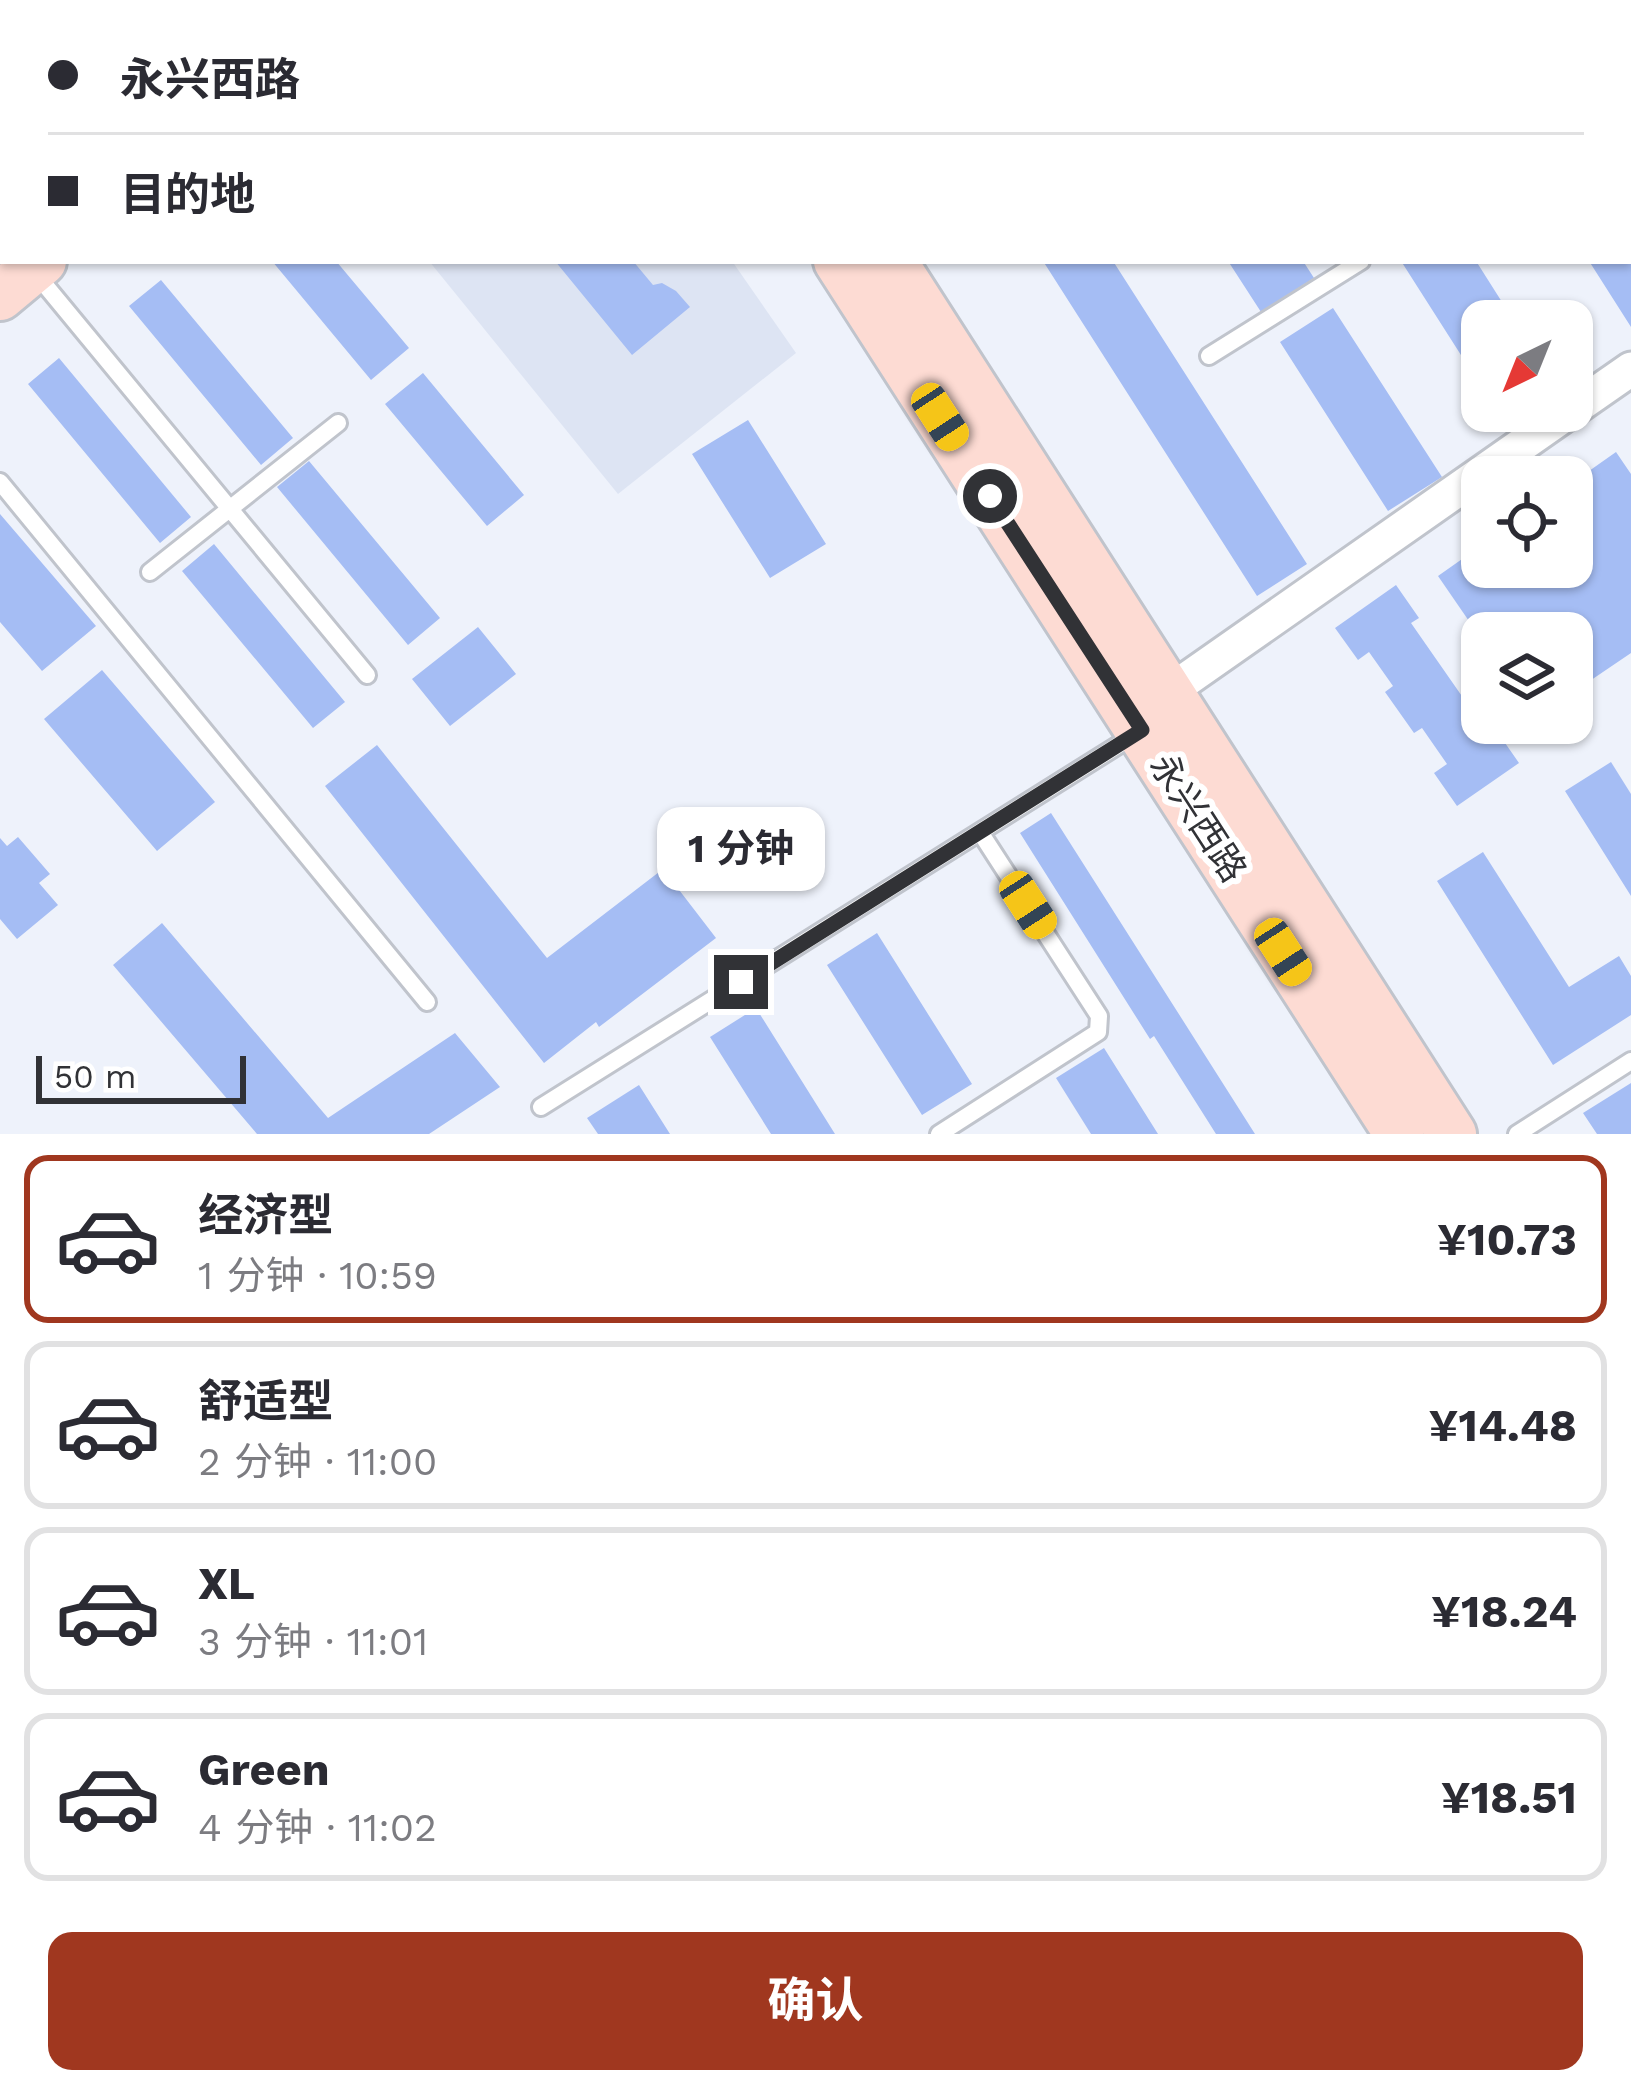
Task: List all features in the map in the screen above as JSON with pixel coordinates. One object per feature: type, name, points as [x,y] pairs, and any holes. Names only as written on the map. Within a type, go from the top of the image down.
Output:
[{"type":"main road","name":"永兴西路","points":[[840,264],[1399,1134]]},
{"type":"main road","name":"永兴西路","points":[[894,264],[1452,1134]]},
{"type":"street","points":[[1593,395],[1631,369]]},
{"type":"street","points":[[1170,691],[1540,432]]},
{"type":"lane","points":[[1209,356],[1356,264]]},
{"type":"lane","points":[[16,268],[230,508],[368,676]]},
{"type":"lane","points":[[150,572],[338,423]]},
{"type":"lane","points":[[0,482],[427,1002]]},
{"type":"lane","points":[[542,1107],[1142,730]]},
{"type":"lane","points":[[939,1134],[1098,1032],[1099,1016],[980,832]]},
{"type":"lane","points":[[1517,1134],[1631,1061]]},
{"type":"shaded area","points":[[431,264],[734,264],[796,353],[618,494]]},
{"type":"building","points":[[274,264],[339,264],[409,348],[371,380]]},
{"type":"building","points":[[557,264],[636,264],[653,285],[662,283],[676,291],[690,307],[632,355]]},
{"type":"building","points":[[1045,264],[1115,264],[1307,564],[1257,596]]},
{"type":"building","points":[[1230,264],[1305,264],[1314,278],[1261,312]]},
{"type":"building","points":[[1403,264],[1478,264],[1501,300],[1461,300],[1461,355]]},
{"type":"building","points":[[1591,264],[1631,264],[1631,327]]},
{"type":"building","points":[[161,280],[293,438],[261,465],[129,306]]},
{"type":"building","points":[[1333,308],[1442,477],[1388,511],[1280,342]]},
{"type":"building","points":[[59,358],[191,517],[160,543],[28,384]]},
{"type":"building","points":[[423,373],[524,495],[487,526],[385,404]]},
{"type":"building","points":[[748,420],[826,544],[770,578],[692,454]]},
{"type":"building","points":[[1616,452],[1631,474],[1631,653],[1593,679],[1593,612],[1463,612],[1438,576],[1461,560],[1461,588],[1593,588],[1593,468]]},
{"type":"building","points":[[309,461],[440,618],[408,645],[277,487]]},
{"type":"building","points":[[0,514],[96,626],[42,671],[0,622]]},
{"type":"building","points":[[214,544],[345,702],[313,728],[182,571]]},
{"type":"building","points":[[1396,585],[1419,618],[1411,623],[1461,695],[1461,744],[1506,744],[1519,763],[1457,806],[1434,773],[1447,764],[1422,728],[1414,733],[1385,692],[1393,686],[1369,652],[1358,660],[1335,628]]},
{"type":"building","points":[[478,627],[516,674],[450,726],[412,679]]},
{"type":"building","points":[[102,670],[215,802],[157,851],[44,719]]},
{"type":"building","points":[[377,745],[547,958],[663,869],[716,938],[544,1063],[325,786]]},
{"type":"building","points":[[1611,762],[1631,794],[1631,896],[1565,791]]},
{"type":"building","points":[[1051,813],[1255,1134],[1216,1134],[1154,1036],[1150,1039],[1020,833]]},
{"type":"building","points":[[18,837],[50,874],[39,883],[58,905],[17,939],[0,919],[0,838],[7,846]]},
{"type":"building","points":[[1483,852],[1569,987],[1619,956],[1631,976],[1631,1015],[1553,1065],[1437,881]]},
{"type":"building","points":[[162,923],[328,1118],[455,1033],[500,1087],[429,1134],[257,1134],[113,965]]},
{"type":"building","points":[[877,933],[972,1084],[922,1115],[827,965]]},
{"type":"building","points":[[756,1008],[835,1134],[771,1134],[710,1037]]},
{"type":"building","points":[[1104,1048],[1158,1134],[1091,1134],[1056,1078]]},
{"type":"building","points":[[1631,1083],[1631,1134],[1597,1134],[1583,1113]]},
{"type":"building","points":[[639,1085],[670,1134],[598,1134],[587,1118]]},
{"type":"route","points":[[741,982],[1142,730],[990,496]]}]
